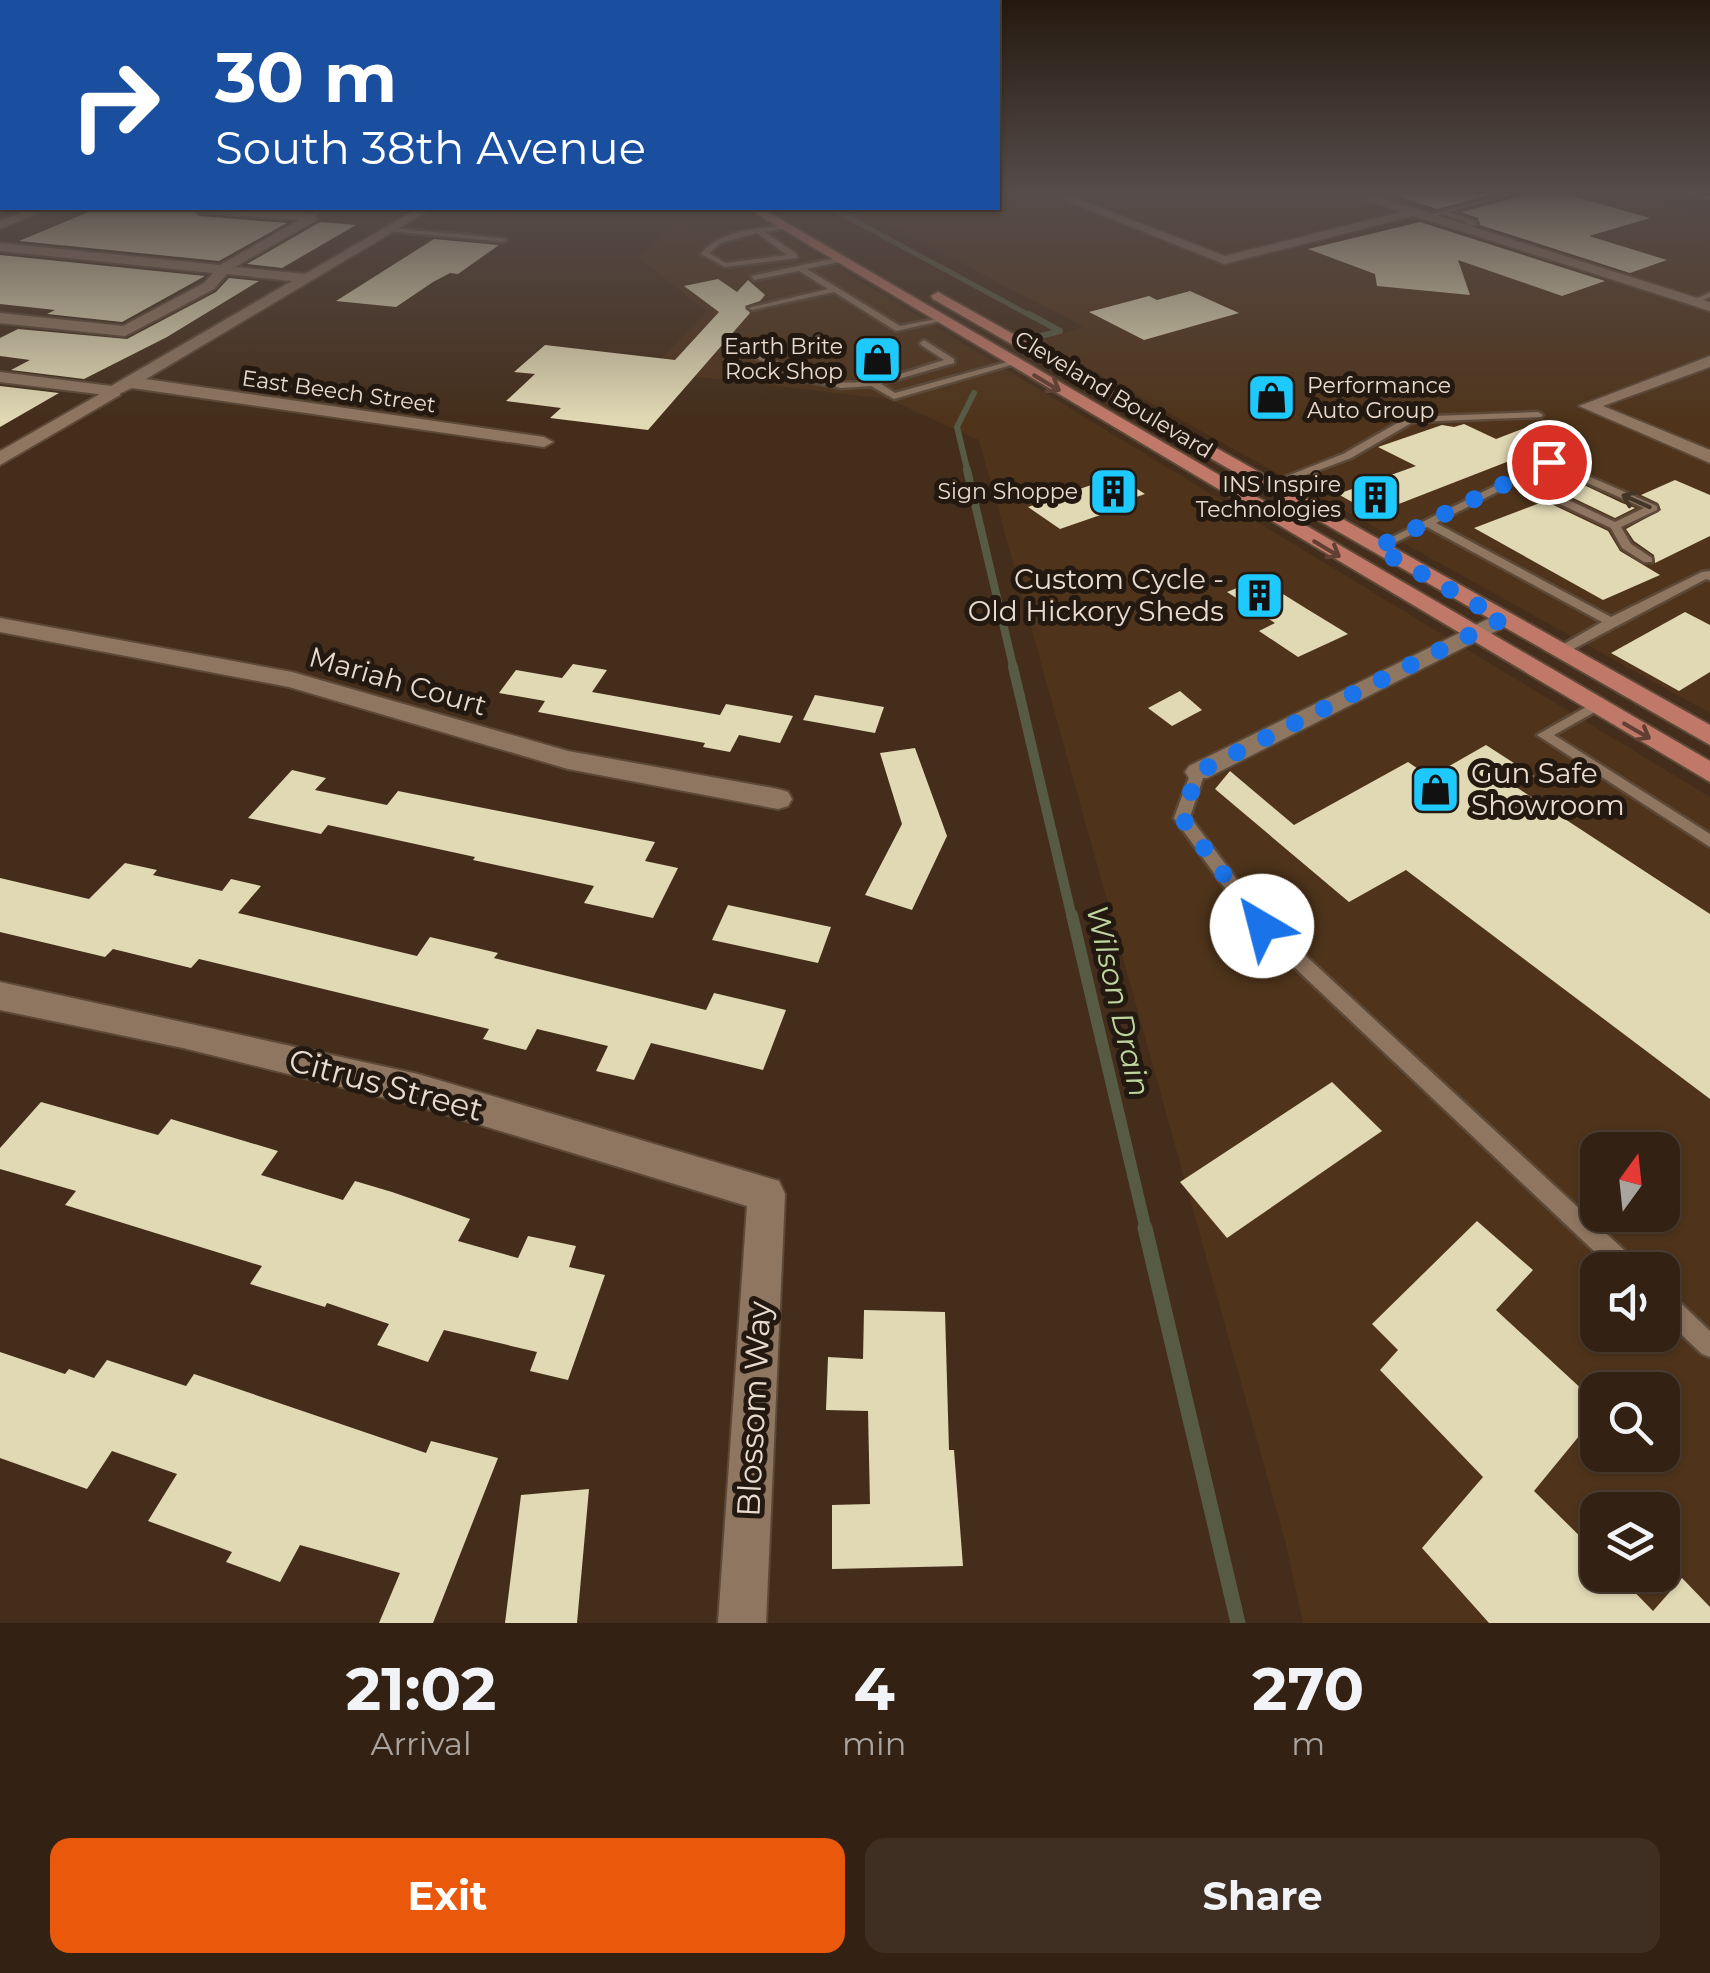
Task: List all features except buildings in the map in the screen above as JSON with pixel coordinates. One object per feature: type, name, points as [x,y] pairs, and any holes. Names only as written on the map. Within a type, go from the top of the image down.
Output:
[{"type":"main road","name":"Cleveland Boulevard","points":[[854,268],[1710,773]]},
{"type":"main road","name":"Cleveland Boulevard","points":[[876,268],[1710,736]]},
{"type":"street","points":[[212,268],[308,278]]},
{"type":"street","points":[[0,459],[326,268]]},
{"type":"street","points":[[1587,268],[1710,307]]},
{"type":"street","points":[[0,318],[124,331],[209,286],[224,269]]},
{"type":"street","points":[[1710,360],[1588,406],[1710,457]]},
{"type":"street","name":"East Beech Street","points":[[0,376],[121,387],[544,442]]},
{"type":"street","points":[[1198,772],[1502,619]]},
{"type":"street","name":"Mariah Court","points":[[0,625],[292,680],[568,760],[778,799]]},
{"type":"street","name":"Citrus Street","points":[[0,996],[183,1034],[418,1090],[766,1194]]},
{"type":"street","name":"Blossom Way","points":[[742,1623],[766,1194]]},
{"type":"lane","points":[[754,278],[800,268],[900,329],[941,320]]},
{"type":"lane","points":[[752,308],[834,290]]},
{"type":"lane","points":[[1694,302],[1710,294]]},
{"type":"lane","points":[[924,343],[972,375]]},
{"type":"lane","points":[[751,354],[799,376],[849,386],[874,383],[950,361]]},
{"type":"lane","points":[[874,383],[894,396],[1014,363]]},
{"type":"lane","points":[[1267,486],[1347,456],[1410,419],[1538,416]]},
{"type":"lane","points":[[1518,480],[1518,474],[1549,462],[1652,508],[1614,526]]},
{"type":"lane","points":[[1376,548],[1518,480]]},
{"type":"lane","points":[[1518,480],[1614,526],[1626,546],[1648,560]]},
{"type":"lane","points":[[1428,523],[1611,622]]},
{"type":"lane","points":[[1562,651],[1611,622],[1706,574],[1710,576]]},
{"type":"lane","points":[[1595,706],[1544,736],[1710,841]]},
{"type":"lane","points":[[1198,772],[1182,818],[1262,926],[1610,1252]]},
{"type":"lane","points":[[1680,1318],[1710,1346]]},
{"type":"shaded area","points":[[651,268],[838,268],[1710,797],[1710,1623],[1303,1623],[1286,1544],[979,440],[888,399],[649,371],[707,311]]},
{"type":"shaded area","points":[[969,268],[1710,268],[1710,713],[1039,341],[1084,327]]},
{"type":"waterway","name":"Wilson Drain","points":[[942,268],[1033,317]]},
{"type":"waterway","name":"Wilson Drain","points":[[1029,314],[1060,331],[1041,336]]},
{"type":"waterway","name":"Wilson Drain","points":[[968,473],[957,427],[974,393]]},
{"type":"waterway","name":"Wilson Drain","points":[[967,470],[1014,670]]},
{"type":"waterway","name":"Wilson Drain","points":[[1013,667],[1072,918]]},
{"type":"waterway","name":"Wilson Drain","points":[[1072,915],[1146,1230]]},
{"type":"waterway","name":"Wilson Drain","points":[[1145,1228],[1238,1623]]},
{"type":"place","name":"Earth Brite Rock Shop","points":[[878,359]]},
{"type":"place","name":"Performance Auto Group","points":[[1272,398]]},
{"type":"place","name":"Sign Shoppe","points":[[1113,491]]},
{"type":"place","name":"INS Inspire Technologies","points":[[1376,497]]},
{"type":"place","name":"Custom Cycle - Old Hickory Sheds","points":[[1259,595]]},
{"type":"place","name":"Gun Safe Showroom","points":[[1436,789]]},
{"type":"route","points":[[1262,926],[1182,818],[1198,772],[1502,619],[1376,548],[1518,480],[1518,474],[1549,462]]}]
